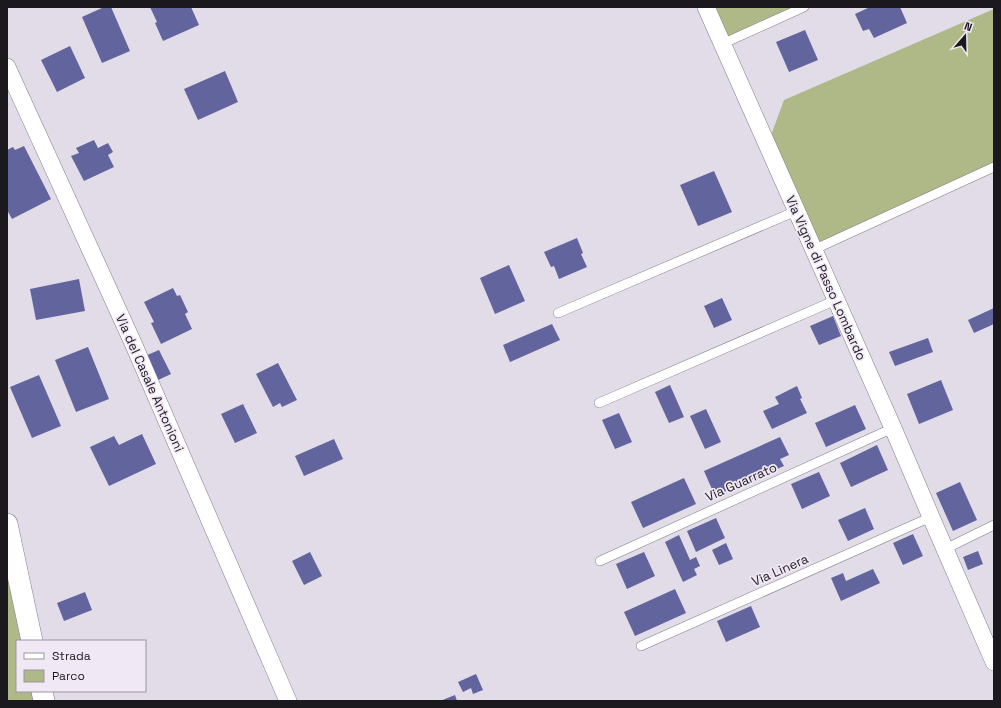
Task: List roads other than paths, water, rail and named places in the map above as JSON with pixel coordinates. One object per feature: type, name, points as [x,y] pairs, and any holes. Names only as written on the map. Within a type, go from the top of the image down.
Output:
[{"type":"street","name":"Via Vigne di Passo Lombardo","points":[[706,7],[893,428],[994,662]]},
{"type":"street","name":"Via del Casale Antonioni","points":[[7,67],[133,343],[288,701]]},
{"type":"street","points":[[7,524],[32,640]]},
{"type":"lane","points":[[722,44],[804,7]]},
{"type":"lane","points":[[814,250],[994,167]]},
{"type":"lane","points":[[558,313],[796,211]]},
{"type":"lane","points":[[599,403],[836,300]]},
{"type":"lane","name":"Via Guarrato","points":[[600,561],[893,428]]},
{"type":"lane","name":"Via Linera","points":[[641,646],[931,517]]},
{"type":"lane","points":[[945,549],[994,525]]}]
